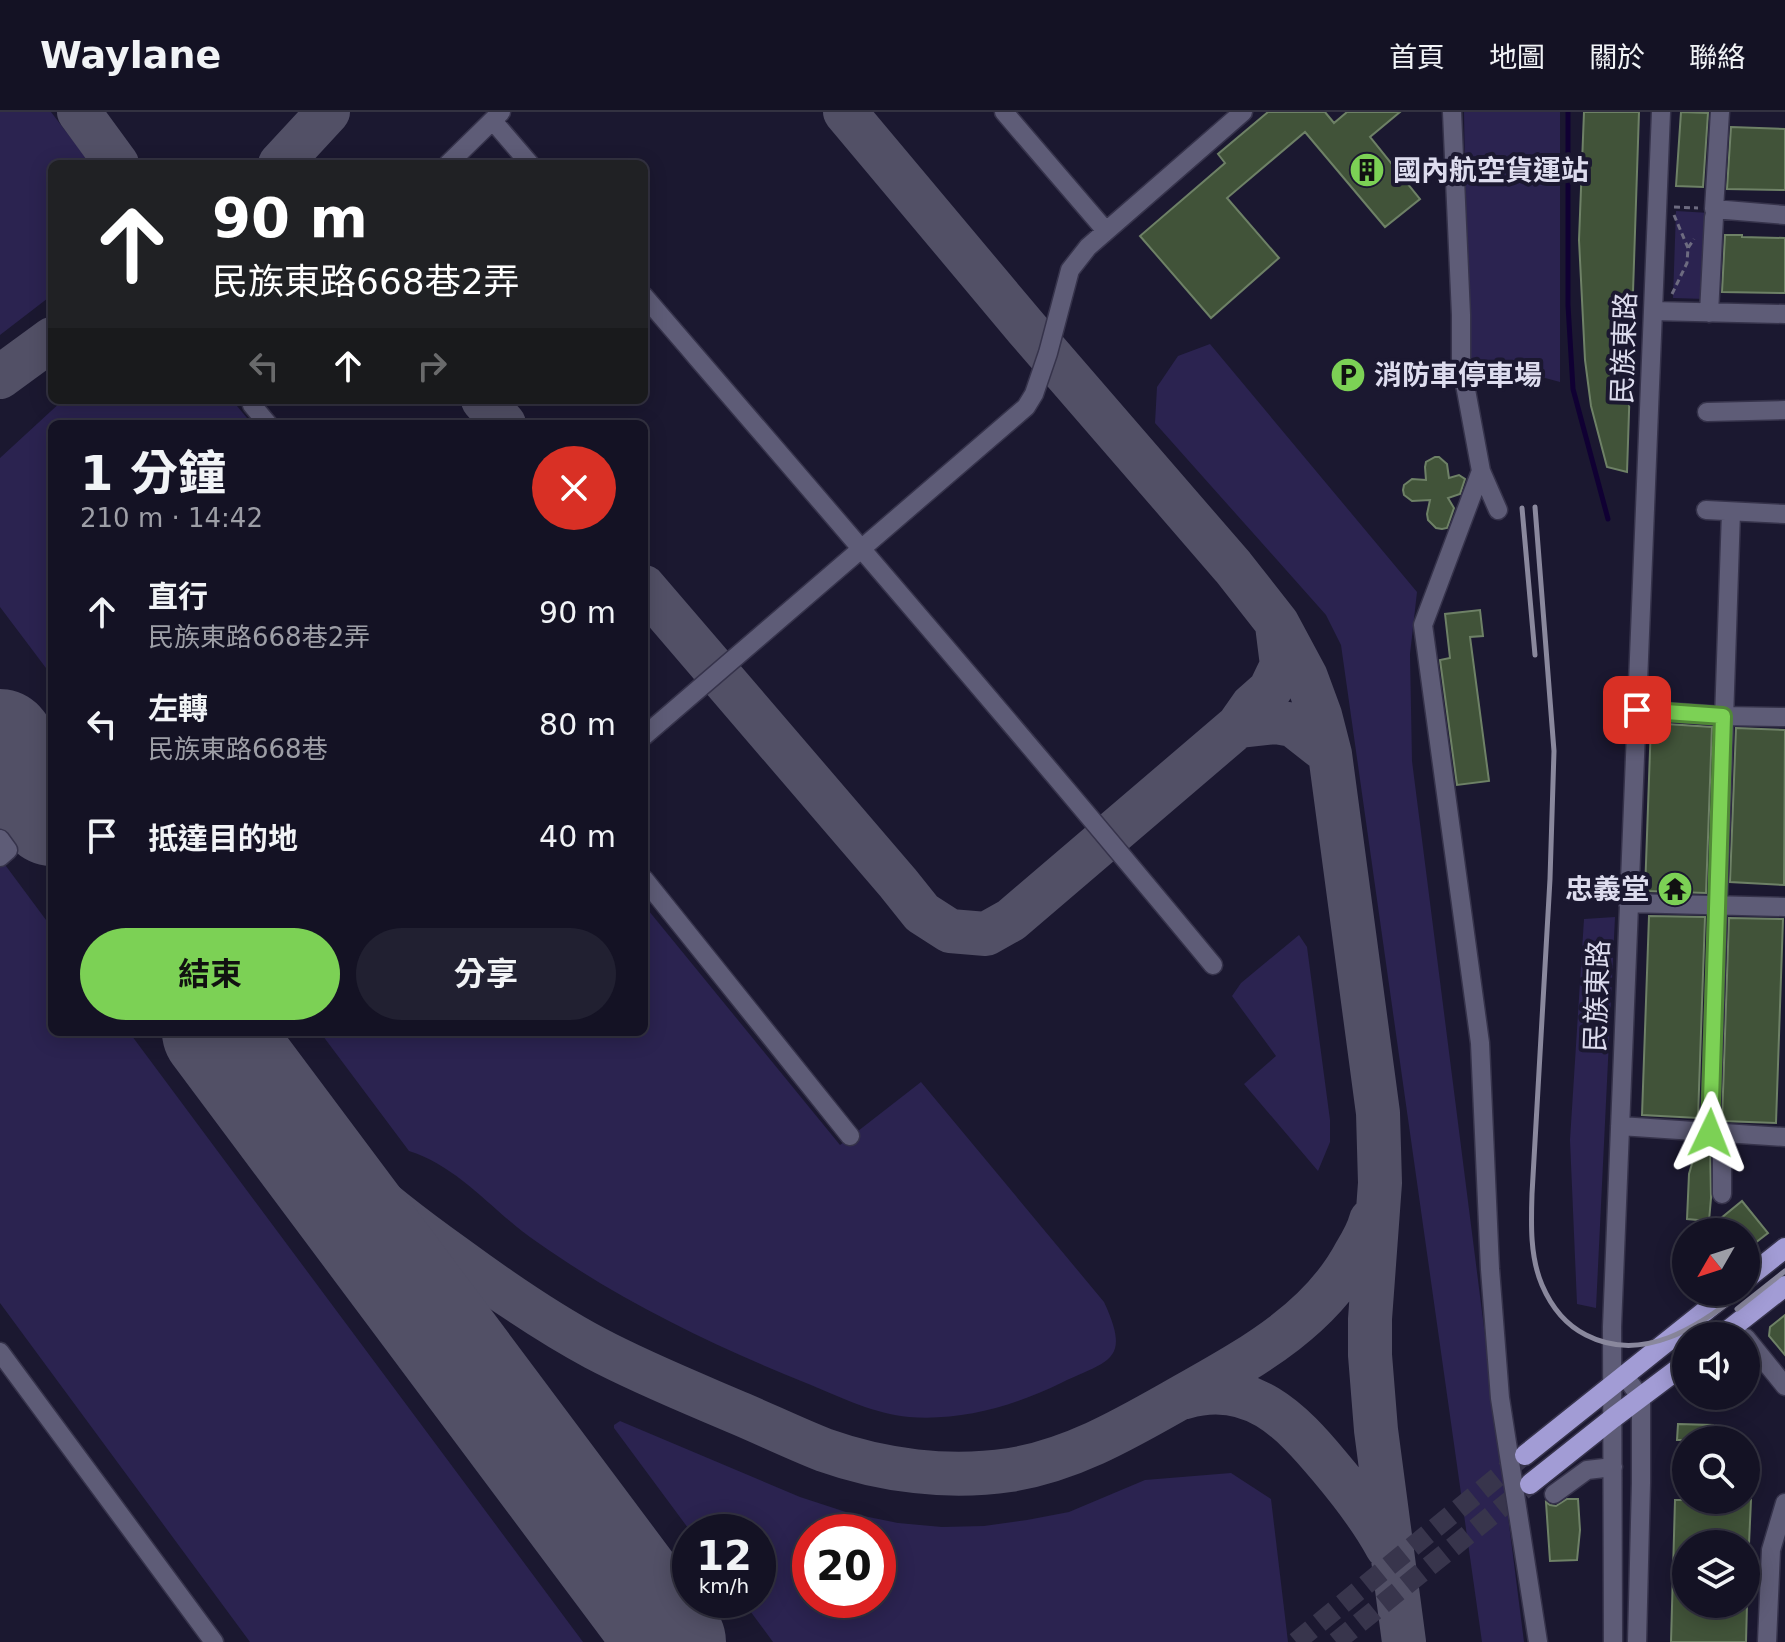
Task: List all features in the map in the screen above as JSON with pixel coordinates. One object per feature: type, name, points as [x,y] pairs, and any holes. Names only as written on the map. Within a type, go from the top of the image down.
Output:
[{"type":"main road","points":[[1760,1268],[1785,1248]]},
{"type":"main road","points":[[1748,1322],[1785,1286]]},
{"type":"main road","points":[[1525,1455],[1711,1306]]},
{"type":"main road","points":[[1530,1484],[1672,1374]]},
{"type":"street","points":[[1004,112],[1106,231]]},
{"type":"street","points":[[648,733],[1026,407],[1034,394],[1048,353],[1070,270],[1088,247],[1243,112]]},
{"type":"street","points":[[1452,112],[1461,363],[1481,471],[1498,510]]},
{"type":"street","name":"民族東路","points":[[1613,1642],[1613,1418],[1618,1380],[1612,1327],[1637,710],[1660,308],[1661,112]]},
{"type":"street","points":[[1709,313],[1720,112]]},
{"type":"street","points":[[452,160],[497,116],[527,160]]},
{"type":"street","points":[[1714,213],[1785,215]]},
{"type":"street","points":[[648,301],[862,548],[1213,965]]},
{"type":"street","points":[[1660,308],[1709,313],[1785,314]]},
{"type":"street","points":[[252,404],[265,420]]},
{"type":"street","points":[[1707,412],[1785,410]]},
{"type":"street","points":[[1481,471],[1423,625],[1480,1043],[1490,1269],[1500,1398],[1538,1642]]},
{"type":"street","points":[[1706,510],[1785,514]]},
{"type":"street","points":[[1722,1194],[1716,1133],[1716,907],[1731,512]]},
{"type":"street","points":[[1637,710],[1785,717]]},
{"type":"street","points":[[0,839],[8,850],[0,857]]},
{"type":"street","points":[[648,884],[850,1136]]},
{"type":"street","points":[[1628,903],[1785,907]]},
{"type":"street","points":[[1620,1126],[1785,1137]]},
{"type":"street","points":[[0,1352],[214,1642]]},
{"type":"street","points":[[1760,1359],[1785,1386]]},
{"type":"street","points":[[1618,1380],[1641,1398],[1637,1642]]},
{"type":"street","points":[[1554,1494],[1587,1470],[1613,1467]]},
{"type":"street","points":[[1767,1642],[1771,1550],[1785,1503]]},
{"type":"street","points":[[1771,1550],[1785,1568]]},
{"type":"path","points":[[1660,308],[1687,263],[1688,248],[1671,207],[1714,213]]},
{"type":"path","points":[[1688,248],[1697,235]]},
{"type":"shaded area","points":[[0,112],[51,112],[88,160],[48,160],[48,298],[0,335]]},
{"type":"shaded area","points":[[1464,112],[1560,112],[1560,382],[1468,357]]},
{"type":"shaded area","points":[[1676,211],[1710,213],[1706,299],[1673,298]]},
{"type":"shaded area","points":[[1210,344],[1417,592],[1410,654],[1412,761],[1524,1642],[1482,1642],[1341,645],[1326,615],[1155,423],[1157,387],[1178,356]]},
{"type":"shaded area","points":[[59,404],[235,404],[249,420],[48,420],[48,671],[0,607],[0,458]]},
{"type":"shaded area","points":[[0,858],[48,923],[48,1036],[132,1036],[583,1642],[250,1642],[0,1303]]},
{"type":"shaded area","points":[[648,910],[840,1145],[921,1082],[1104,1302],[1116,1337],[1115,1348],[1103,1363],[1006,1405],[948,1417],[909,1417],[884,1413],[739,1355],[635,1303],[537,1242],[461,1179],[409,1151],[323,1036],[648,1036]]},
{"type":"shaded area","points":[[1615,917],[1596,1308],[1577,1304],[1570,1140],[1584,919]]},
{"type":"shaded area","points":[[1299,935],[1307,947],[1330,1120],[1330,1142],[1318,1171],[1244,1084],[1276,1056],[1232,996],[1241,983]]},
{"type":"shaded area","points":[[620,1421],[800,1497],[854,1514],[792,1514],[792,1618],[896,1618],[896,1523],[942,1527],[984,1526],[1027,1520],[1069,1512],[1145,1480],[1231,1473],[1271,1499],[1288,1642],[773,1642],[755,1618],[776,1618],[776,1514],[678,1514],[614,1428]]},
{"type":"building","points":[[1268,112],[1325,112],[1334,123],[1347,112],[1400,112],[1370,137],[1420,199],[1385,227],[1305,132],[1227,198],[1279,258],[1211,318],[1140,236],[1225,163],[1218,154]]},
{"type":"building","points":[[1584,112],[1639,112],[1627,472],[1607,467],[1591,406],[1585,360],[1579,240]]},
{"type":"building","points":[[1681,112],[1708,113],[1703,187],[1676,186]]},
{"type":"building","points":[[1731,127],[1785,129],[1785,190],[1727,189]]},
{"type":"building","points":[[1725,235],[1785,238],[1785,293],[1722,292]]},
{"type":"building","points":[[1435,457],[1447,464],[1449,478],[1459,475],[1465,479],[1460,494],[1448,498],[1454,508],[1447,528],[1442,529],[1436,528],[1428,520],[1430,500],[1412,501],[1403,490],[1412,479],[1426,480],[1426,462]]},
{"type":"building","points":[[1480,610],[1483,636],[1470,637],[1489,781],[1457,785],[1440,660],[1450,658],[1445,614]]},
{"type":"building","points":[[1651,723],[1712,727],[1706,893],[1645,891]]},
{"type":"building","points":[[1736,728],[1785,730],[1784,885],[1730,882]]},
{"type":"building","points":[[1649,916],[1705,917],[1698,1118],[1642,1115]]},
{"type":"building","points":[[1729,918],[1783,919],[1776,1123],[1722,1121]]},
{"type":"building","points":[[1698,1143],[1710,1145],[1709,1218],[1687,1218],[1689,1174]]},
{"type":"building","points":[[1742,1201],[1756,1218],[1721,1218]]},
{"type":"building","points":[[1760,1223],[1768,1233],[1760,1239]]},
{"type":"building","points":[[1785,1315],[1785,1355],[1769,1336],[1770,1327]]},
{"type":"building","points":[[1678,1424],[1713,1425],[1713,1426]]},
{"type":"building","points":[[1567,1499],[1578,1499],[1580,1530],[1577,1560],[1550,1561],[1546,1502],[1556,1506]]},
{"type":"building","points":[[1675,1514],[1750,1514],[1750,1530],[1674,1530]]},
{"type":"building","points":[[1672,1606],[1672,1618],[1747,1618],[1746,1642],[1671,1642]]},
{"type":"waterway","points":[[1568,112],[1568,305],[1573,389],[1608,519]]},
{"type":"taxiway","points":[[79,112],[114,160]]},
{"type":"taxiway","points":[[284,160],[328,112]]},
{"type":"taxiway","points":[[845,112],[1233,567],[1277,623],[1306,677],[1320,715],[1330,754],[1378,1113],[1380,1183],[1370,1355],[1376,1430],[1404,1642]]},
{"type":"taxiway","points":[[0,377],[48,342]]},
{"type":"taxiway","points":[[486,404],[500,420]]},
{"type":"taxiway","points":[[648,592],[922,913],[950,931],[986,934],[1011,920],[1238,726],[1252,706],[1270,690],[1282,665],[1277,625]]},
{"type":"taxiway","points":[[1238,726],[1276,722],[1293,725],[1330,754]]},
{"type":"taxiway","points":[[0,728],[48,795]]},
{"type":"taxiway","points":[[222,1036],[313,1137],[359,1182],[427,1237],[541,1316],[631,1366],[803,1441],[846,1457],[892,1468],[963,1474],[1010,1470],[1059,1458],[1128,1427],[1241,1363],[1306,1315],[1342,1275],[1363,1241],[1371,1220]]},
{"type":"taxiway","points":[[1185,1397],[1230,1393],[1268,1407],[1300,1434],[1346,1486],[1387,1547]]},
{"type":"runway","points":[[0,743],[48,807]]},
{"type":"runway","points":[[219,1036],[672,1642]]},
{"type":"tunnel","points":[[1296,1642],[1522,1457]]},
{"type":"tunnel","points":[[1336,1642],[1528,1486]]},
{"type":"railway","points":[[1535,507],[1554,751],[1532,1205],[1535,1263],[1542,1285],[1560,1314],[1586,1335],[1607,1343],[1628,1345],[1669,1338],[1689,1329],[1723,1306]]},
{"type":"railway","points":[[1522,508],[1535,655]]},
{"type":"railway","points":[[1737,1309],[1785,1271]]},
{"type":"place","name":"國內航空貨運站","points":[[1367,170]]},
{"type":"place","name":"消防車停車場","points":[[1348,375]]},
{"type":"place","name":"忠義堂","points":[[1675,889]]},
{"type":"route","points":[[1637,710],[1723,716],[1710,1133]]}]
